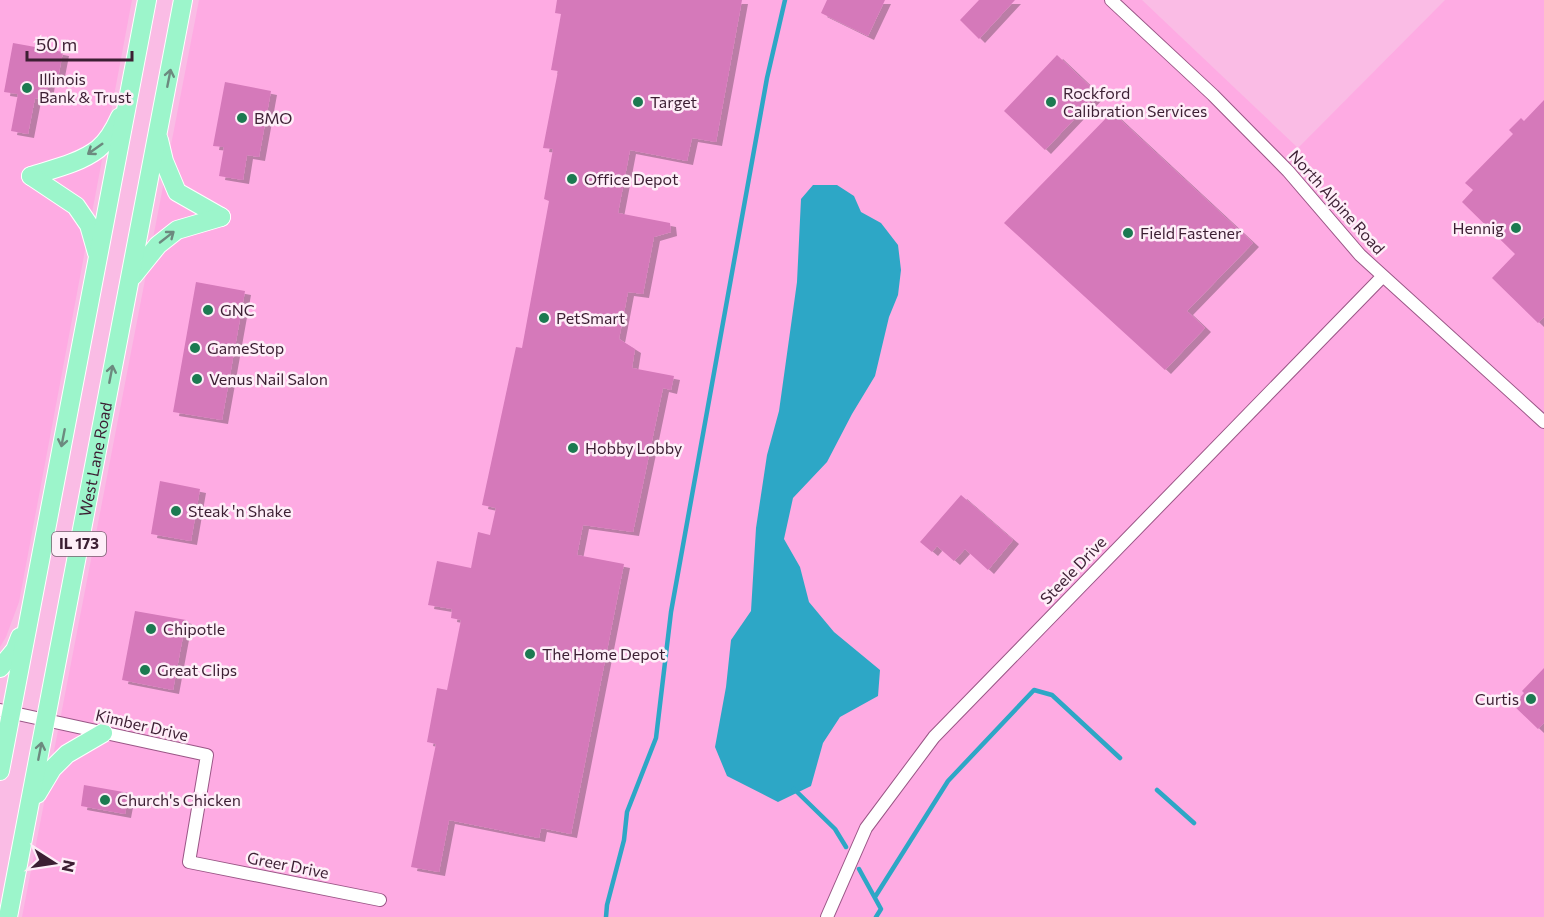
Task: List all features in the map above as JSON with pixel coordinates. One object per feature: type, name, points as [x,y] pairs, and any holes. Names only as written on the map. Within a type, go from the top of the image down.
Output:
[{"type":"main road","name":"IL 173","points":[[0,771],[6,711],[31,607],[147,0]]},
{"type":"main road","name":"West Lane Road","points":[[8,917],[183,0]]},
{"type":"main road","points":[[98,257],[90,225],[76,206],[31,176],[68,164],[98,149],[112,133],[128,102]]},
{"type":"main road","points":[[130,280],[158,245],[177,230],[221,217],[177,192],[164,161],[158,136]]},
{"type":"main road","points":[[0,668],[15,650],[31,607]]},
{"type":"main road","points":[[29,808],[52,768],[67,754],[104,733]]},
{"type":"street","name":"North Alpine Road","points":[[1112,0],[1214,95],[1288,171],[1360,255],[1544,422]]},
{"type":"street","name":"Steele Drive","points":[[826,917],[866,828],[934,737],[1383,276]]},
{"type":"street","name":"Kimber Drive","points":[[6,711],[207,755],[189,862]]},
{"type":"street","name":"Greer Drive","points":[[189,862],[380,900]]},
{"type":"shaded area","points":[[0,0],[132,0],[19,602],[0,647]]},
{"type":"shaded area","points":[[199,0],[1142,0],[1298,148],[1445,0],[1544,0],[1544,917],[22,917]]},
{"type":"water","points":[[813,185],[837,185],[854,196],[861,212],[881,223],[898,245],[901,270],[898,295],[889,317],[875,376],[827,462],[793,498],[784,539],[800,567],[809,602],[834,632],[880,670],[878,696],[840,717],[823,743],[811,786],[778,802],[727,776],[715,747],[726,687],[731,640],[751,611],[756,528],[767,455],[779,411],[797,282],[801,199]]},
{"type":"building","points":[[557,0],[742,0],[716,142],[692,138],[687,161],[630,150],[618,213],[670,223],[671,232],[654,237],[643,294],[628,292],[619,339],[635,349],[632,368],[674,376],[671,390],[663,388],[633,532],[583,525],[577,555],[624,564],[571,834],[541,828],[539,838],[449,820],[439,872],[411,867],[436,744],[427,742],[437,688],[447,690],[461,620],[451,618],[452,609],[428,605],[437,561],[471,568],[478,532],[490,535],[496,508],[482,505],[516,347],[522,348],[549,201],[544,199],[553,149],[543,148],[558,71],[551,70],[561,14],[555,13]]},
{"type":"building","points":[[827,0],[885,0],[868,36],[821,13]]},
{"type":"building","points":[[979,0],[1015,0],[979,39],[960,20]]},
{"type":"building","name":"Illinois Bank & Trust","points":[[13,43],[63,52],[57,83],[49,82],[46,100],[35,98],[28,134],[11,131],[18,94],[4,92]]},
{"type":"building","name":"Rockford Calibration Services","points":[[1057,55],[1098,94],[1045,150],[1004,111]]},
{"type":"building","name":"BMO","points":[[225,82],[271,91],[259,157],[247,155],[243,180],[219,176],[224,147],[213,146]]},
{"type":"building","name":"Hennig","points":[[1544,100],[1544,317],[1538,323],[1492,278],[1515,254],[1462,202],[1473,190],[1465,183],[1513,134],[1509,130],[1521,118],[1524,121]]},
{"type":"building","name":"Field Fastener","points":[[1112,112],[1253,243],[1187,311],[1205,328],[1165,370],[1004,223]]},
{"type":"building","points":[[196,282],[245,291],[222,420],[173,412]]},
{"type":"building","name":"Steak 'n Shake","points":[[160,481],[200,489],[191,541],[151,534]]},
{"type":"building","points":[[961,495],[1013,540],[988,570],[965,549],[954,561],[937,546],[932,552],[920,542]]},
{"type":"building","points":[[135,611],[186,620],[173,690],[122,680]]},
{"type":"building","name":"Curtis","points":[[1544,668],[1544,723],[1538,729],[1513,705],[1524,693],[1522,691]]},
{"type":"building","name":"Church's Chicken","points":[[84,785],[129,793],[125,814],[81,806]]},
{"type":"waterway","points":[[606,917],[624,840],[627,812],[656,738],[671,612],[767,78],[785,0]]},
{"type":"waterway","points":[[875,897],[948,781],[1034,690],[1052,695],[1120,758]]},
{"type":"waterway","points":[[794,789],[835,829],[846,847]]},
{"type":"waterway","points":[[1157,790],[1194,823]]},
{"type":"waterway","points":[[859,869],[881,909],[876,917]]},
{"type":"place","name":"Illinois Bank & Trust","points":[[27,88]]},
{"type":"place","name":"Target","points":[[638,102]]},
{"type":"place","name":"Rockford Calibration Services","points":[[1051,102]]},
{"type":"place","name":"BMO","points":[[242,118]]},
{"type":"place","name":"Office Depot","points":[[572,179]]},
{"type":"place","name":"Hennig","points":[[1516,228]]},
{"type":"place","name":"Field Fastener","points":[[1128,233]]},
{"type":"place","name":"GNC","points":[[208,310]]},
{"type":"place","name":"PetSmart","points":[[544,318]]},
{"type":"place","name":"GameStop","points":[[195,348]]},
{"type":"place","name":"Venus Nail Salon","points":[[197,379]]},
{"type":"place","name":"Hobby Lobby","points":[[573,448]]},
{"type":"place","name":"Steak 'n Shake","points":[[176,511]]},
{"type":"place","name":"Chipotle","points":[[151,629]]},
{"type":"place","name":"The Home Depot","points":[[530,654]]},
{"type":"place","name":"Great Clips","points":[[145,670]]},
{"type":"place","name":"Curtis","points":[[1531,699]]},
{"type":"place","name":"Church's Chicken","points":[[105,800]]}]
